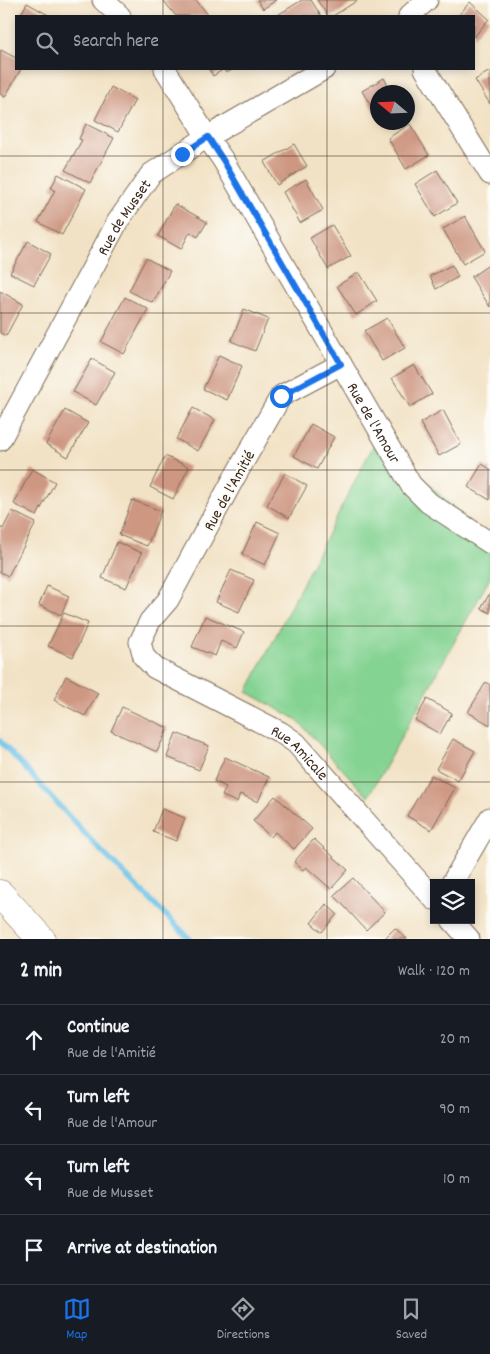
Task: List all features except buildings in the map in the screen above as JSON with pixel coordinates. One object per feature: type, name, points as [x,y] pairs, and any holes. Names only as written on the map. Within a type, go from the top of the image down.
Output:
[{"type":"highway","points":[[0,894],[40,939]]},
{"type":"street","points":[[103,0],[119,15]]},
{"type":"street","points":[[410,15],[427,0]]},
{"type":"street","name":"Rue de l'Amour","points":[[166,70],[228,168],[417,492],[429,503],[490,543]]},
{"type":"street","name":"Rue de Musset","points":[[0,440],[118,221],[151,174],[208,137],[322,70]]},
{"type":"street","points":[[427,70],[490,174]]},
{"type":"street","name":"Rue de l'Amitié","points":[[140,642],[150,621],[168,600],[281,396],[341,364]]},
{"type":"street","name":"Rue Amicale","points":[[140,642],[144,657],[155,668],[280,732],[296,743],[430,894]]},
{"type":"street","points":[[454,879],[490,818]]},
{"type":"street","points":[[455,924],[468,939]]},
{"type":"green space","points":[[377,438],[490,540],[490,578],[368,797],[296,719],[247,692]]},
{"type":"waterway","points":[[0,741],[100,850],[190,939]]},
{"type":"route","points":[[182,154],[208,137],[341,364],[281,396]]}]
